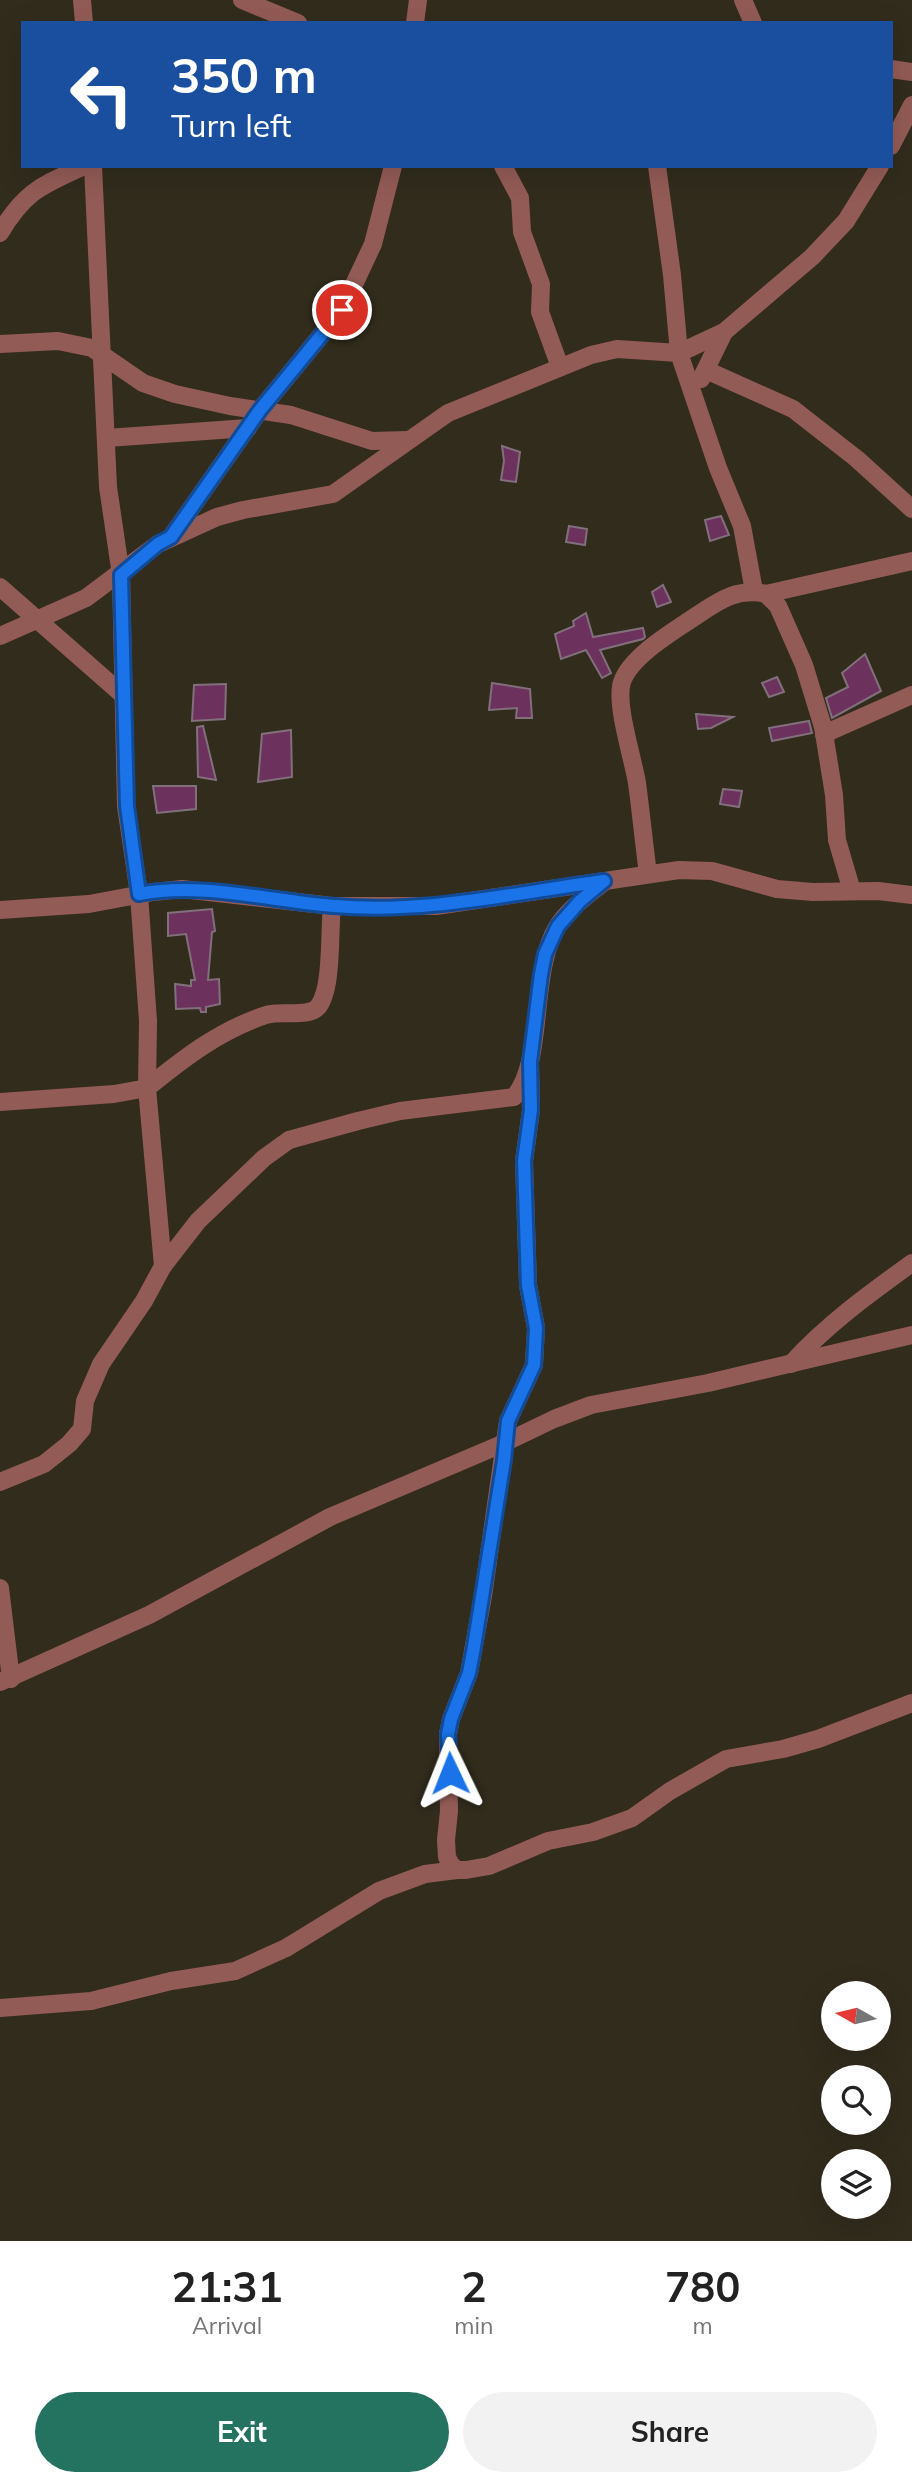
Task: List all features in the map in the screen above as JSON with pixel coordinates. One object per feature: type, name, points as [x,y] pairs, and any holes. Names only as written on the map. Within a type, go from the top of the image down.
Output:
[{"type":"street","points":[[82,0],[84,21]]},
{"type":"street","points":[[242,0],[293,21]]},
{"type":"street","points":[[415,21],[418,0]]},
{"type":"street","points":[[743,0],[752,21]]},
{"type":"street","points":[[893,69],[912,72]]},
{"type":"street","points":[[893,142],[912,105]]},
{"type":"street","points":[[0,233],[14,208],[35,189],[80,168]]},
{"type":"street","points":[[93,168],[108,487],[121,575],[127,806],[139,894],[148,1021],[147,1088],[163,1266]]},
{"type":"street","points":[[171,537],[260,410],[342,310],[373,244],[392,168]]},
{"type":"street","points":[[504,168],[520,198],[522,232],[541,284],[540,313],[560,368]]},
{"type":"street","points":[[657,168],[672,275],[679,353],[742,526],[760,592],[778,606],[804,665],[824,734],[834,795],[837,841],[852,891]]},
{"type":"street","points":[[0,636],[86,598],[121,575],[158,544],[217,517],[333,494],[448,413],[591,355],[618,349],[679,353],[724,332],[812,257],[846,221],[879,168]]},
{"type":"street","points":[[692,394],[724,332]]},
{"type":"street","points":[[0,344],[58,341],[92,348],[143,383],[186,397],[291,415],[372,442],[407,440]]},
{"type":"street","points":[[706,370],[793,409],[904,496],[912,509]]},
{"type":"street","points":[[107,438],[248,428]]},
{"type":"street","points":[[648,874],[637,782],[622,712],[622,682],[634,664],[661,640],[733,593],[760,592],[912,561]]},
{"type":"street","points":[[0,587],[123,695]]},
{"type":"street","points":[[824,734],[912,695]]},
{"type":"street","points":[[0,910],[89,904],[183,889],[332,906],[436,906],[679,870],[712,871],[777,889],[813,892],[878,891],[912,895]]},
{"type":"street","points":[[457,1870],[447,1857],[448,1734],[469,1673],[512,1406],[534,1365],[536,1328],[528,1285],[524,1161],[531,1110],[530,1062],[545,954],[558,926],[580,901],[604,881]]},
{"type":"street","points":[[0,1102],[114,1094],[147,1088],[186,1055],[228,1030],[269,1014],[312,1011],[319,1005],[327,987],[332,906]]},
{"type":"street","points":[[0,1482],[44,1464],[69,1444],[82,1429],[85,1401],[101,1364],[144,1301],[163,1266],[221,1196],[264,1158],[289,1140],[400,1111],[514,1097],[522,1088],[530,1062]]},
{"type":"street","points":[[790,1364],[810,1342],[912,1263]]},
{"type":"street","points":[[0,1588],[5,1681],[149,1615],[330,1517],[554,1419],[591,1405],[708,1383],[912,1335]]},
{"type":"street","points":[[0,2008],[91,2001],[171,1980],[234,1971],[286,1948],[379,1891],[425,1874],[489,1866],[548,1841],[593,1832],[622,1822],[726,1759],[783,1749],[818,1739],[912,1703]]},
{"type":"building","points":[[502,446],[520,452],[516,482],[501,480],[504,461]]},
{"type":"building","points":[[721,516],[729,535],[710,541],[705,520]]},
{"type":"building","points":[[569,526],[587,529],[585,545],[566,542]]},
{"type":"building","points":[[663,585],[671,602],[657,607],[652,592]]},
{"type":"building","points":[[586,613],[593,637],[643,628],[643,639],[600,650],[611,673],[602,678],[586,650],[561,659],[555,634],[574,626],[573,621]]},
{"type":"building","points":[[865,654],[881,691],[832,718],[826,698],[848,687],[842,673]]},
{"type":"building","points":[[777,677],[784,692],[769,697],[762,683]]},
{"type":"building","points":[[492,683],[530,689],[532,718],[516,718],[517,708],[489,710]]},
{"type":"building","points":[[226,684],[225,719],[192,721],[194,685]]},
{"type":"building","points":[[696,714],[733,717],[711,728],[698,729]]},
{"type":"building","points":[[809,721],[812,733],[772,741],[769,728]]},
{"type":"building","points":[[203,726],[216,780],[198,777],[197,727]]},
{"type":"building","points":[[291,730],[292,777],[258,782],[262,734]]},
{"type":"building","points":[[153,786],[196,786],[196,809],[157,813]]},
{"type":"building","points":[[723,789],[742,791],[739,807],[720,804]]},
{"type":"building","points":[[212,909],[215,931],[212,932],[208,980],[219,979],[220,1004],[206,1007],[206,1012],[201,1012],[200,1008],[176,1009],[175,984],[191,986],[191,980],[195,980],[186,934],[168,936],[168,913]]},
{"type":"route","points":[[342,310],[260,410],[171,537],[158,544],[121,575],[127,806],[139,894],[183,889],[332,906],[407,907],[436,906],[604,881],[580,901],[558,926],[545,954],[541,974],[530,1062],[531,1110],[524,1161],[528,1285],[536,1328],[534,1365],[512,1406],[508,1421],[474,1647],[469,1673],[448,1734],[450,1773]]}]
